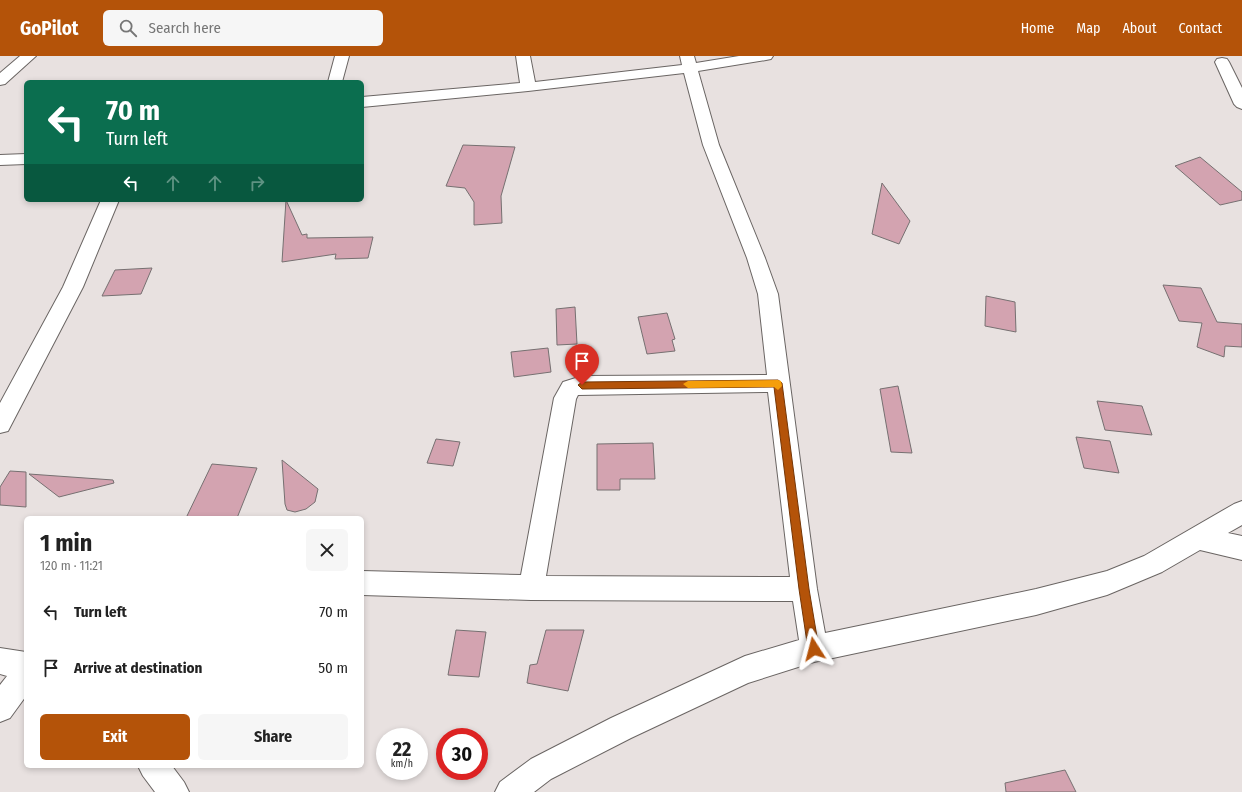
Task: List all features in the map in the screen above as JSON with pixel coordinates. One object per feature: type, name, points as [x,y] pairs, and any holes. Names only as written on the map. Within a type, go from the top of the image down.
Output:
[{"type":"street","points":[[336,80],[342,56]]},
{"type":"street","points":[[523,56],[528,87]]},
{"type":"street","points":[[364,102],[528,87],[688,62],[766,56]]},
{"type":"street","points":[[6,57],[27,57]]},
{"type":"street","points":[[0,81],[27,57]]},
{"type":"street","points":[[1217,59],[1233,72],[1242,73]]},
{"type":"street","points":[[1217,59],[1242,104]]},
{"type":"street","points":[[688,62],[711,145],[766,287],[804,589],[814,649]]},
{"type":"street","points":[[0,160],[24,159]]},
{"type":"street","points":[[0,424],[73,287],[109,202]]},
{"type":"street","points":[[531,588],[565,398],[571,388],[582,385],[778,383]]},
{"type":"street","points":[[510,792],[541,769],[621,728],[745,670],[814,649],[1036,602],[1107,583],[1153,564],[1242,512]]},
{"type":"street","points":[[1199,538],[1242,548]]},
{"type":"street","points":[[364,583],[531,588],[804,589]]},
{"type":"street","points":[[0,660],[24,666]]},
{"type":"street","points":[[0,708],[24,676]]},
{"type":"street","points":[[154,768],[171,791]]},
{"type":"building","points":[[463,145],[515,147],[501,196],[502,223],[474,225],[474,202],[465,188],[446,186]]},
{"type":"building","points":[[1200,157],[1242,192],[1242,200],[1220,205],[1175,166]]},
{"type":"building","points":[[882,183],[910,221],[899,244],[872,234]]},
{"type":"building","points":[[286,202],[302,235],[307,234],[307,238],[373,237],[368,258],[335,259],[336,254],[282,262]]},
{"type":"building","points":[[152,268],[141,294],[102,296],[115,270]]},
{"type":"building","points":[[1163,285],[1201,288],[1217,322],[1242,324],[1242,347],[1225,346],[1224,357],[1197,347],[1202,323],[1179,321]]},
{"type":"building","points":[[986,296],[1015,302],[1016,332],[985,326]]},
{"type":"building","points":[[575,307],[577,344],[557,345],[556,309]]},
{"type":"building","points":[[667,313],[675,339],[672,340],[675,351],[647,354],[638,317]]},
{"type":"building","points":[[548,348],[551,372],[514,377],[511,352]]},
{"type":"building","points":[[898,386],[912,453],[891,452],[880,389]]},
{"type":"building","points":[[1097,401],[1142,406],[1152,435],[1105,430]]},
{"type":"building","points":[[1076,437],[1110,441],[1119,473],[1084,468]]},
{"type":"building","points":[[436,439],[460,442],[453,466],[427,463]]},
{"type":"building","points":[[653,443],[655,479],[620,479],[620,490],[597,490],[597,444]]},
{"type":"building","points":[[282,460],[318,489],[315,502],[306,509],[295,512],[287,510],[285,504]]},
{"type":"building","points":[[212,464],[257,468],[238,516],[187,516]]},
{"type":"building","points":[[10,471],[26,472],[26,507],[0,505],[0,487]]},
{"type":"building","points":[[29,474],[113,480],[114,483],[59,497]]},
{"type":"building","points":[[456,630],[486,632],[479,677],[448,675]]},
{"type":"building","points":[[546,630],[584,630],[568,691],[527,683],[530,665],[537,664]]},
{"type":"building","points":[[1065,770],[1076,792],[1006,792],[1005,783]]},
{"type":"slow traffic","points":[[688,384],[778,383],[778,386]]},
{"type":"route","points":[[582,385],[778,383],[804,589],[814,649]]}]
